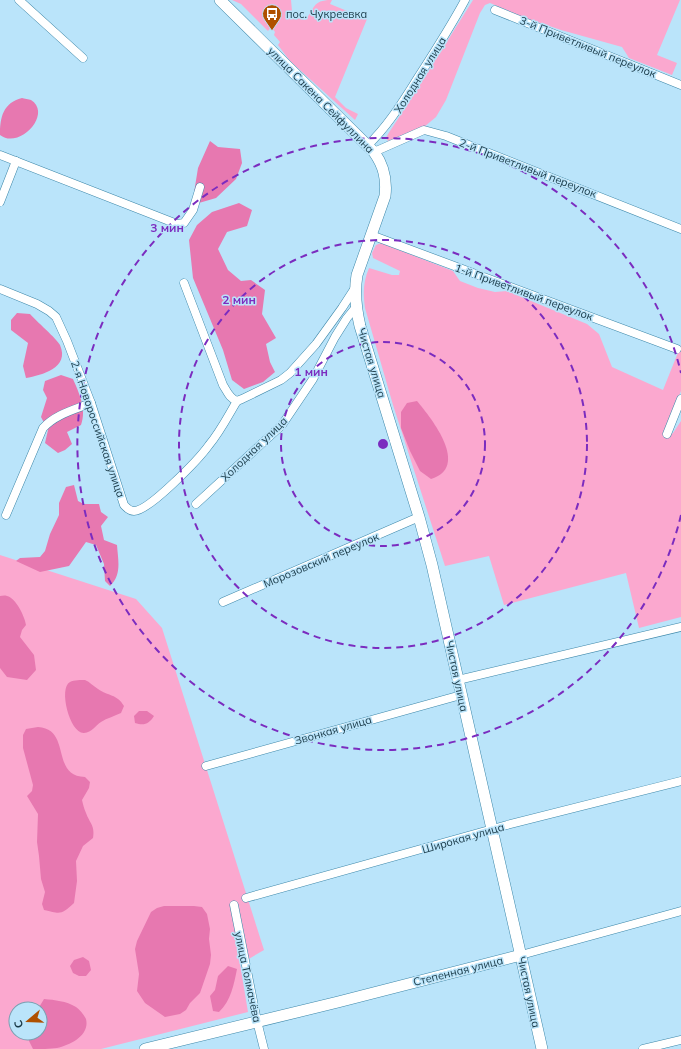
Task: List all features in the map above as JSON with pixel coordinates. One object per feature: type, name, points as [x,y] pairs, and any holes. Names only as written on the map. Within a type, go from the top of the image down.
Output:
[{"type":"street","points":[[19,0],[83,58]]},
{"type":"street","name":"улица Сакена Сейфуллина","points":[[220,0],[371,148],[380,160],[385,172],[386,196],[357,275],[355,288],[356,307]]},
{"type":"street","name":"Холодная улица","points":[[371,148],[395,114],[439,45],[465,0]]},
{"type":"street","name":"3-й Приветливый переулок","points":[[495,10],[681,85]]},
{"type":"street","name":"2-й Приветливый переулок","points":[[371,148],[424,130],[446,136],[681,229]]},
{"type":"street","points":[[0,155],[177,224],[184,223],[192,210],[200,187]]},
{"type":"street","points":[[0,202],[16,161]]},
{"type":"street","name":"1-й Приветливый переулок","points":[[371,235],[677,349]]},
{"type":"street","points":[[184,283],[223,385],[228,395],[233,400],[237,401],[242,400],[281,380],[290,373],[316,344],[355,288]]},
{"type":"street","name":"2-я Новороссийская улица","points":[[0,289],[37,304],[49,311],[56,318],[67,341],[91,403],[120,495],[127,510],[139,510],[146,506],[174,483],[210,445],[237,401]]},
{"type":"street","name":"Холодная улица","points":[[196,504],[282,425],[313,379],[335,337],[356,307]]},
{"type":"street","name":"Чистая улица","points":[[356,307],[432,565],[542,1049]]},
{"type":"street","points":[[667,434],[681,399]]},
{"type":"street","points":[[6,515],[43,428],[49,421],[57,416],[91,403]]},
{"type":"street","name":"Морозовский переулок","points":[[223,602],[419,517]]},
{"type":"street","points":[[458,680],[681,627]]},
{"type":"street","name":"Звонкая улица","points":[[206,766],[461,694]]},
{"type":"street","name":"Широкая улица","points":[[246,898],[507,825],[681,781]]},
{"type":"street","name":"улица Толмачёва","points":[[234,905],[264,1049]]},
{"type":"street","name":"Степенная улица","points":[[145,1049],[257,1020],[338,1002],[521,955],[681,911]]},
{"type":"street","points":[[643,1049],[681,1040]]},
{"type":"shaded area","points":[[232,0],[291,0],[292,11],[298,18],[305,20],[317,3],[325,0],[332,0],[330,4],[367,19],[335,97],[346,108],[358,114],[355,120],[290,61],[278,45],[280,42],[274,35],[275,32],[271,27],[268,31],[241,4]]},
{"type":"shaded area","points":[[473,0],[680,0],[657,55],[677,63],[672,75],[629,58],[622,47],[561,30],[523,17],[490,3],[485,5],[480,13],[446,100],[436,117],[424,127],[388,141],[386,138],[388,134]]},
{"type":"shaded area","points":[[22,98],[31,100],[37,106],[38,113],[36,121],[24,134],[16,138],[8,138],[0,135],[1,122],[4,112],[11,103]]},
{"type":"shaded area","points":[[210,141],[218,147],[240,149],[242,163],[236,179],[216,198],[192,205],[198,168]]},
{"type":"shaded area","points":[[239,203],[252,210],[247,226],[227,232],[218,249],[228,270],[241,281],[251,280],[265,290],[262,314],[276,338],[266,344],[270,362],[275,372],[263,382],[244,389],[232,380],[223,350],[193,278],[189,240],[197,225],[212,212]]},
{"type":"shaded area","points":[[381,243],[453,271],[460,281],[478,288],[495,292],[507,291],[587,324],[599,334],[612,367],[663,390],[681,345],[681,391],[663,434],[665,438],[673,433],[681,421],[681,617],[639,628],[626,573],[504,605],[489,556],[445,566],[393,405],[365,308],[364,288],[369,268],[392,275],[399,275],[400,271],[373,258],[372,253],[376,245]]},
{"type":"shaded area","points":[[17,313],[30,314],[55,338],[60,345],[62,353],[61,359],[58,365],[53,369],[39,375],[26,378],[23,366],[28,343],[11,330],[11,320]]},
{"type":"shaded area","points":[[61,375],[73,379],[82,401],[83,419],[81,425],[67,432],[72,444],[65,450],[58,453],[45,443],[48,430],[41,417],[47,398],[43,390],[45,381]]},
{"type":"shaded area","points":[[417,401],[438,430],[448,454],[447,464],[442,473],[431,479],[420,471],[401,428],[401,412],[407,403]]},
{"type":"shaded area","points":[[74,485],[78,501],[84,504],[99,504],[101,512],[108,517],[101,526],[104,540],[117,545],[118,562],[118,572],[114,582],[110,586],[105,581],[104,564],[96,545],[86,542],[69,566],[40,572],[16,561],[20,558],[40,557],[45,551],[50,534],[59,515],[59,503],[66,487]]},
{"type":"shaded area","points":[[0,555],[136,599],[162,628],[264,950],[240,964],[248,1012],[101,1049],[0,1049]]},
{"type":"shaded area","points":[[0,596],[7,596],[14,600],[20,608],[26,625],[22,630],[20,637],[34,655],[36,670],[27,680],[7,677],[0,668]]},
{"type":"shaded area","points":[[75,680],[85,680],[96,688],[118,699],[124,706],[121,713],[103,721],[91,730],[84,733],[79,731],[74,726],[70,719],[65,701],[65,693],[70,682]]},
{"type":"shaded area","points":[[139,711],[147,711],[154,716],[146,724],[135,723],[134,716]]},
{"type":"shaded area","points":[[38,727],[48,730],[55,736],[68,769],[74,775],[85,777],[90,782],[89,788],[82,800],[85,811],[93,827],[93,838],[83,846],[76,861],[77,881],[74,903],[63,912],[58,913],[44,910],[42,904],[45,892],[41,879],[37,842],[38,814],[27,796],[32,791],[33,785],[23,748],[23,735],[26,729]]},
{"type":"shaded area","points":[[164,906],[202,907],[207,914],[210,929],[209,939],[211,955],[210,964],[200,993],[190,1003],[186,1010],[180,1014],[165,1017],[145,1003],[137,991],[139,974],[135,949],[137,941],[151,912]]},
{"type":"shaded area","points":[[83,957],[89,961],[91,970],[86,976],[79,976],[73,973],[70,966],[74,960]]},
{"type":"shaded area","points":[[228,966],[237,969],[231,992],[223,1008],[219,1012],[213,1011],[210,996],[215,990],[218,976]]},
{"type":"shaded area","points":[[44,999],[56,1000],[76,1007],[86,1019],[85,1030],[82,1034],[73,1042],[57,1048],[33,1049],[29,1041],[48,1041],[48,1001],[43,1001]]},
{"type":"place","name":"пос. Чукреевка","points":[[272,31]]}]
